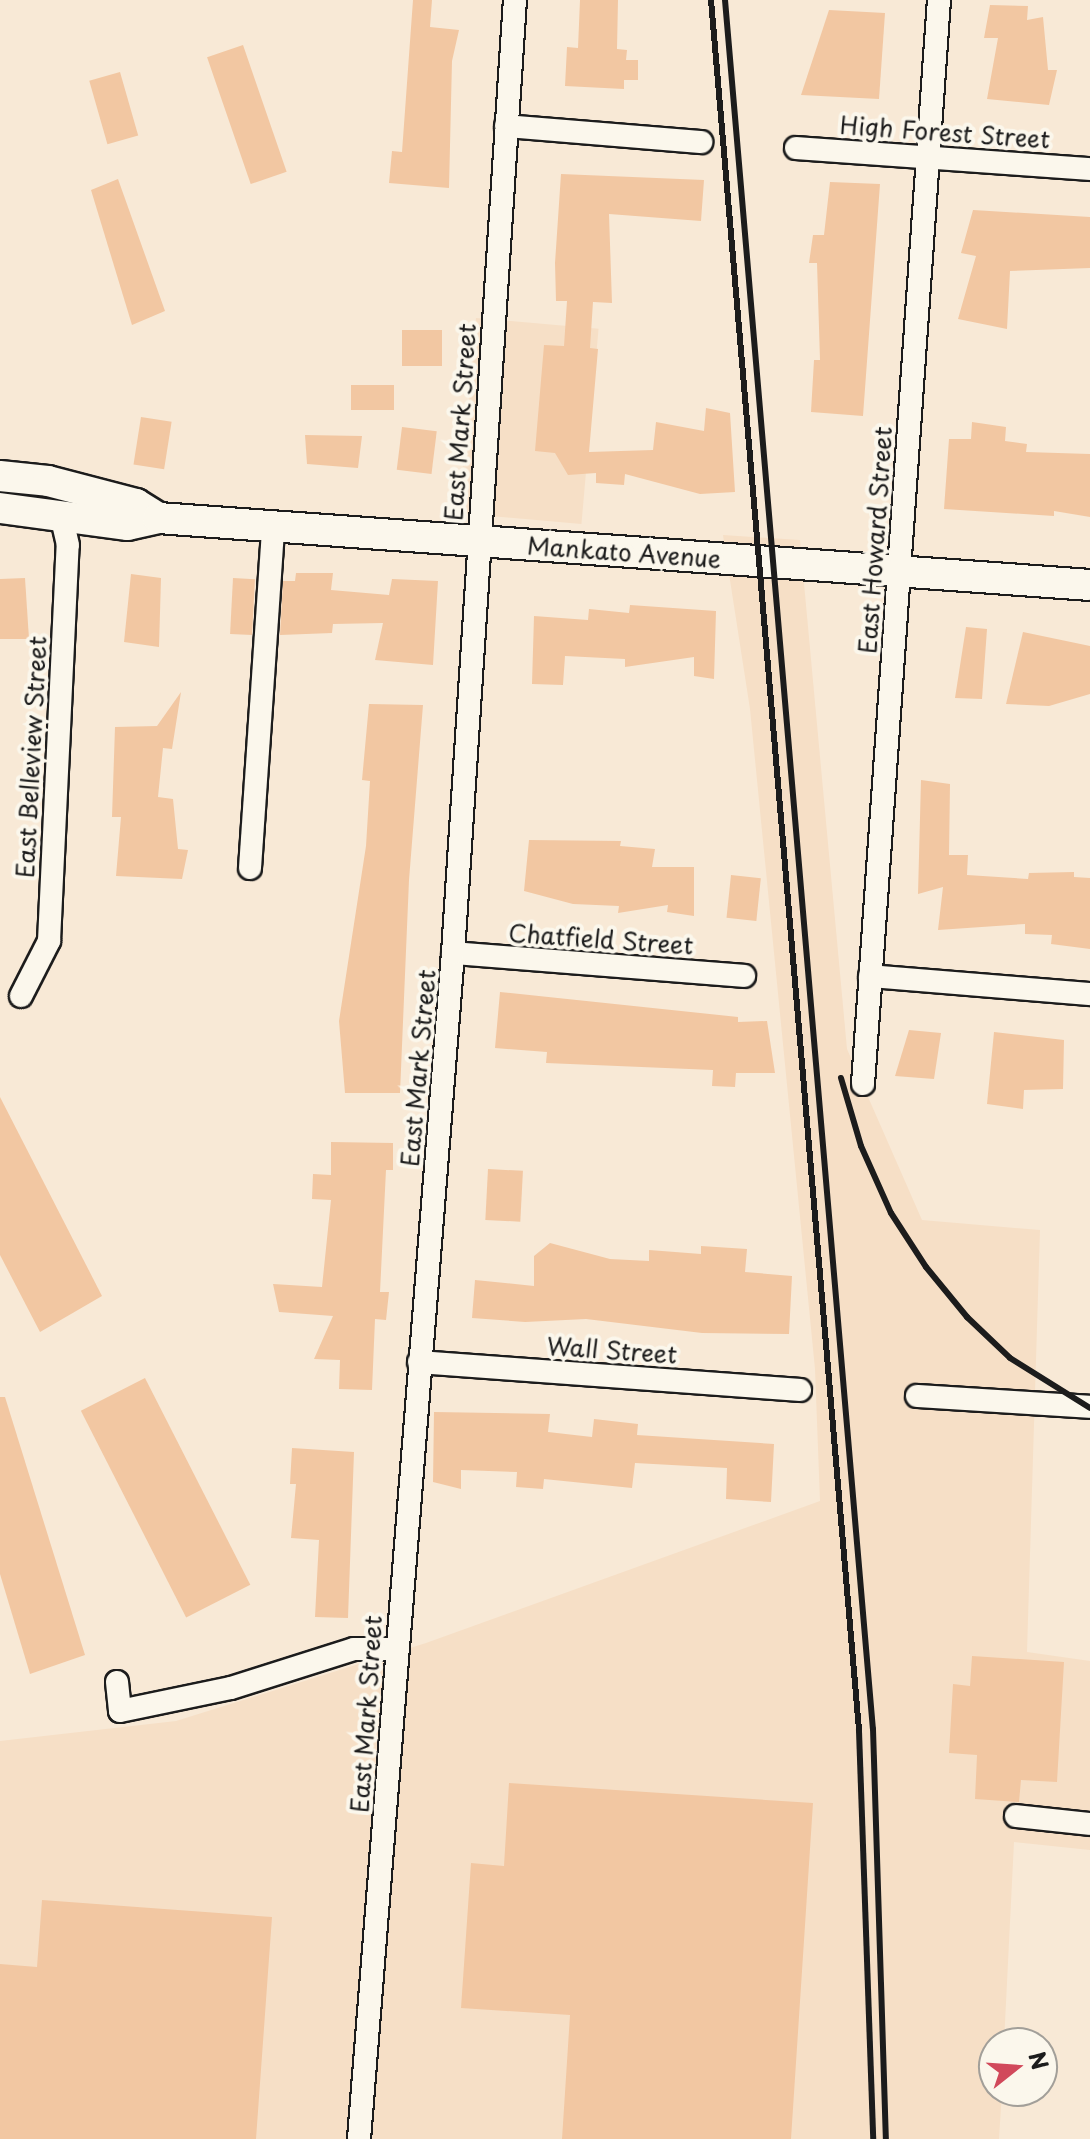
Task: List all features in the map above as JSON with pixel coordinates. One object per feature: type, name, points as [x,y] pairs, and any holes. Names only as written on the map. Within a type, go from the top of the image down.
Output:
[{"type":"main road","name":"Mankato Avenue","points":[[0,476],[95,493],[136,504],[158,518]]},
{"type":"main road","name":"Mankato Avenue","points":[[0,508],[128,525],[158,518],[478,543],[899,568],[1090,585]]},
{"type":"street","name":"East Mark Street","points":[[359,2139],[453,953],[515,0]]},
{"type":"street","name":"East Howard Street","points":[[863,1084],[939,0]]},
{"type":"street","points":[[506,126],[701,142]]},
{"type":"street","name":"High Forest Street","points":[[796,148],[1090,169]]},
{"type":"street","name":"East Belleview Street","points":[[21,996],[49,941],[68,545],[61,515]]},
{"type":"street","points":[[250,868],[273,527]]},
{"type":"street","name":"Chatfield Street","points":[[453,953],[744,976]]},
{"type":"street","points":[[870,976],[1090,994]]},
{"type":"street","name":"Wall Street","points":[[419,1362],[800,1390]]},
{"type":"street","points":[[917,1396],[1090,1407]]},
{"type":"street","points":[[117,1682],[120,1711],[231,1688],[354,1649],[397,1649]]},
{"type":"street","points":[[1016,1816],[1090,1824]]},
{"type":"shaded area","points":[[476,318],[599,329],[581,524],[459,513]]},
{"type":"shaded area","points":[[723,535],[800,540],[847,1049],[922,1220],[1040,1230],[1027,1652],[1090,1661],[1090,1850],[1014,1842],[1005,2027],[978,2027],[978,2107],[1001,2107],[999,2139],[0,2139],[0,1741],[176,1721],[426,1643],[820,1501],[815,1369],[750,709]]},
{"type":"building","points":[[413,0],[432,0],[430,27],[459,30],[452,61],[449,188],[389,183],[392,151],[402,152]]},
{"type":"building","points":[[580,0],[618,0],[617,49],[627,50],[626,60],[638,60],[638,80],[624,80],[624,89],[565,86],[567,47],[578,48]]},
{"type":"building","points":[[990,5],[1028,6],[1027,20],[1043,17],[1048,70],[1057,70],[1049,105],[987,99],[998,38],[984,38]]},
{"type":"building","points":[[829,10],[885,13],[879,99],[801,95]]},
{"type":"building","points":[[243,45],[287,172],[251,184],[207,57]]},
{"type":"building","points":[[120,72],[138,135],[107,144],[89,81]]},
{"type":"building","points":[[561,174],[704,180],[701,221],[609,214],[612,303],[593,302],[590,348],[598,349],[589,452],[653,450],[656,422],[704,431],[706,408],[730,413],[735,492],[700,494],[625,474],[624,485],[596,483],[596,473],[568,475],[555,453],[535,451],[544,345],[564,346],[567,301],[556,301],[555,263]]},
{"type":"building","points":[[118,179],[165,311],[132,325],[91,190]]},
{"type":"building","points":[[830,182],[880,184],[863,416],[811,412],[814,360],[820,360],[817,263],[809,263],[813,235],[824,235]]},
{"type":"building","points":[[973,210],[1090,217],[1090,268],[1010,271],[1007,329],[958,319],[976,256],[961,253]]},
{"type":"building","points":[[402,330],[442,330],[442,366],[402,366]]},
{"type":"building","points":[[351,385],[394,385],[394,410],[351,410]]},
{"type":"building","points":[[141,417],[172,422],[164,469],[133,464]]},
{"type":"building","points":[[972,422],[1006,427],[1005,441],[1027,444],[1026,452],[1090,454],[1090,517],[1054,511],[1054,516],[944,509],[949,439],[971,439]]},
{"type":"building","points":[[402,427],[437,431],[431,474],[397,470]]},
{"type":"building","points":[[305,435],[362,436],[358,468],[307,464]]},
{"type":"building","points":[[296,573],[333,573],[331,590],[389,595],[392,579],[438,581],[433,665],[375,660],[383,623],[333,624],[332,633],[280,635],[283,581],[295,581]]},
{"type":"building","points":[[131,574],[161,578],[159,647],[124,642]]},
{"type":"building","points":[[25,578],[29,639],[0,639],[0,579]]},
{"type":"building","points":[[233,578],[255,579],[252,635],[230,634]]},
{"type":"building","points":[[630,605],[716,611],[714,679],[694,676],[694,657],[625,667],[625,659],[565,656],[563,685],[532,684],[534,616],[588,620],[589,609],[629,613]]},
{"type":"building","points":[[966,627],[987,629],[982,699],[955,698]]},
{"type":"building","points":[[1023,632],[1090,646],[1090,694],[1049,706],[1006,704]]},
{"type":"building","points":[[181,692],[172,749],[163,748],[158,797],[173,799],[178,849],[188,850],[182,879],[116,876],[121,817],[112,817],[115,727],[157,726]]},
{"type":"building","points":[[369,704],[423,705],[409,880],[400,1093],[345,1093],[339,1021],[366,846],[370,781],[362,780]]},
{"type":"building","points":[[921,780],[950,784],[949,855],[968,855],[967,875],[1028,879],[1029,873],[1074,872],[1074,877],[1090,878],[1090,949],[1051,944],[1052,935],[1025,934],[1025,924],[938,930],[943,887],[918,894]]},
{"type":"building","points":[[529,840],[621,841],[620,846],[655,849],[652,867],[694,867],[694,916],[667,912],[668,905],[618,913],[619,906],[573,904],[524,891]]},
{"type":"building","points":[[731,875],[761,878],[756,921],[727,918]]},
{"type":"building","points":[[500,992],[738,1017],[738,1022],[767,1021],[775,1073],[736,1073],[735,1087],[712,1086],[713,1070],[546,1063],[547,1052],[495,1048]]},
{"type":"building","points":[[909,1030],[941,1033],[934,1079],[895,1076]]},
{"type":"building","points":[[994,1032],[1064,1040],[1063,1089],[1024,1090],[1023,1109],[987,1104]]},
{"type":"building","points":[[0,1097],[102,1296],[40,1332],[0,1255]]},
{"type":"building","points":[[331,1142],[393,1143],[393,1170],[386,1170],[380,1292],[389,1292],[386,1320],[375,1319],[372,1390],[339,1389],[340,1360],[314,1359],[333,1316],[279,1312],[273,1284],[322,1287],[331,1200],[312,1199],[313,1174],[331,1175]]},
{"type":"building","points":[[488,1169],[523,1171],[520,1222],[485,1220]]},
{"type":"building","points":[[550,1243],[610,1259],[649,1261],[649,1250],[701,1254],[701,1246],[747,1249],[745,1272],[792,1276],[789,1334],[702,1333],[586,1319],[525,1322],[472,1318],[475,1280],[534,1286],[534,1256]]},
{"type":"building","points":[[145,1378],[250,1585],[186,1617],[81,1411]]},
{"type":"building","points":[[0,1397],[5,1397],[85,1655],[30,1674],[0,1574]]},
{"type":"building","points":[[434,1412],[550,1414],[548,1432],[592,1437],[594,1419],[638,1424],[637,1435],[774,1444],[771,1502],[726,1499],[727,1468],[635,1463],[632,1488],[544,1479],[543,1489],[516,1487],[517,1472],[461,1470],[461,1489],[433,1482]]},
{"type":"building","points":[[292,1448],[354,1452],[348,1618],[315,1617],[319,1540],[291,1538],[296,1484],[290,1484]]},
{"type":"building","points":[[972,1656],[1064,1662],[1057,1782],[1021,1780],[1019,1802],[975,1799],[977,1755],[949,1753],[953,1684],[970,1686]]},
{"type":"building","points":[[509,1783],[813,1803],[791,2139],[562,2139],[570,2015],[461,2008],[471,1863],[504,1866]]},
{"type":"building","points":[[42,1900],[272,1917],[256,2139],[0,2139],[0,1964],[37,1967]]},
{"type":"railway","points":[[711,0],[859,1731],[873,2139]]},
{"type":"railway","points":[[725,0],[873,1729],[886,2139]]},
{"type":"railway","points":[[841,1078],[861,1146],[891,1213],[926,1267],[967,1317],[1010,1358],[1090,1408]]}]
